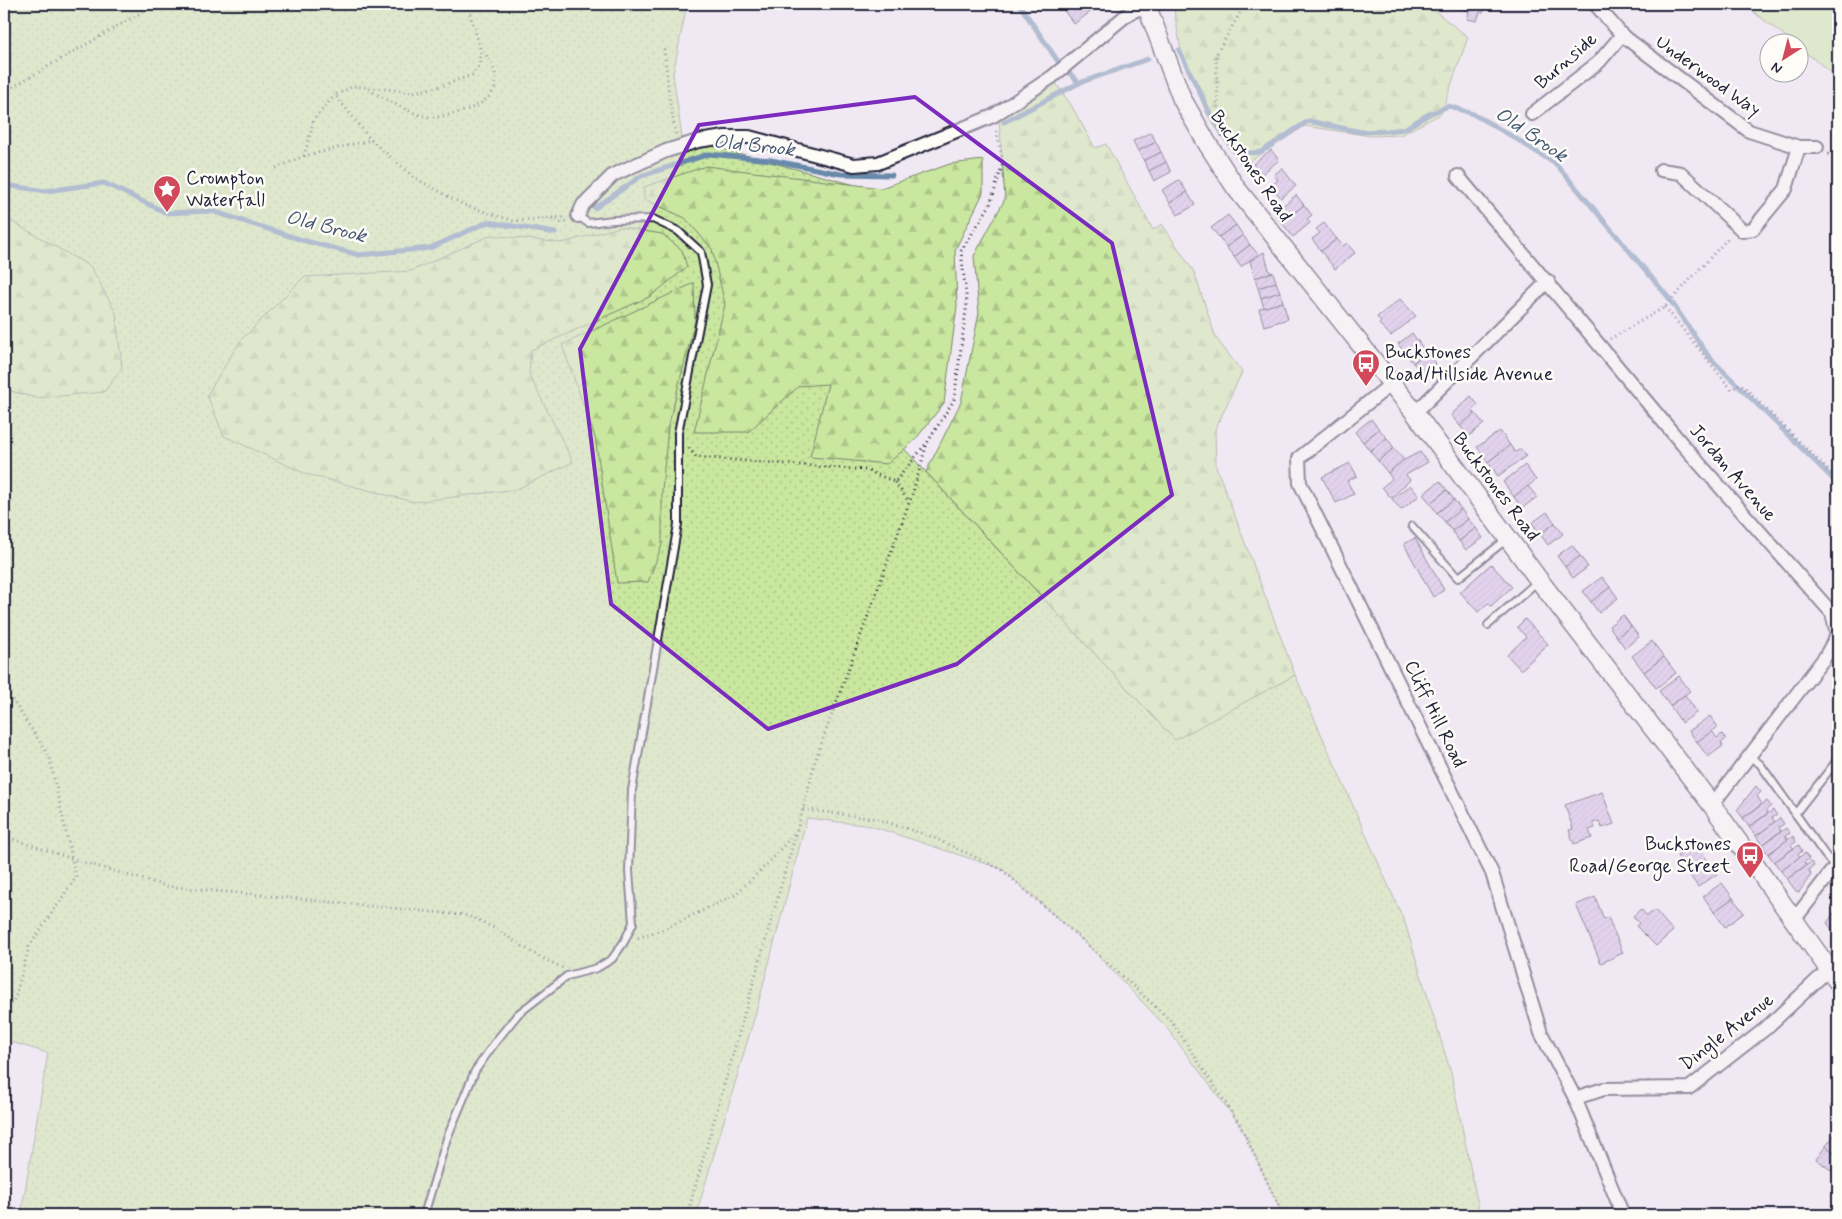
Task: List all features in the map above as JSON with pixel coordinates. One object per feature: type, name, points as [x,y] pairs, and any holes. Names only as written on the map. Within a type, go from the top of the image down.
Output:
[{"type":"main road","name":"Buckstones Road","points":[[1146,5],[1182,99],[1236,188],[1390,385],[1415,414],[1712,806],[1834,976]]},
{"type":"street","name":"Underwood Way","points":[[1595,4],[1622,35],[1749,131],[1799,148],[1816,147]]},
{"type":"street","points":[[578,216],[583,204],[613,175],[666,151],[698,141],[725,137],[749,137],[854,166],[878,163],[993,116],[1057,74],[1129,14],[1146,5]]},
{"type":"street","name":"Burnside","points":[[1532,114],[1599,62],[1622,35]]},
{"type":"street","points":[[1661,170],[1681,173],[1743,230],[1753,229],[1786,189],[1799,148]]},
{"type":"street","name":"Jordan Avenue","points":[[1458,176],[1548,281],[1599,346],[1682,444],[1832,613],[1837,635],[1825,657],[1712,806]]},
{"type":"street","points":[[1415,414],[1548,281]]},
{"type":"street","name":"Cliff Hill Road","points":[[1390,385],[1299,458],[1300,482],[1492,873],[1541,1033],[1574,1098]]},
{"type":"street","points":[[1794,920],[1837,865]]},
{"type":"street","name":"Dingle Avenue","points":[[1574,1098],[1604,1090],[1689,1088],[1834,976]]},
{"type":"street","points":[[1574,1098],[1623,1215]]},
{"type":"lane","points":[[424,1215],[447,1138],[476,1070],[496,1041],[518,1014],[567,976],[597,968],[612,959],[624,942],[633,922],[629,871],[632,790],[678,524],[678,433],[707,285],[701,252],[678,230],[653,219],[588,223],[578,216]]},
{"type":"lane","points":[[1412,526],[1458,578],[1508,539]]},
{"type":"lane","points":[[1488,625],[1539,580]]},
{"type":"lane","points":[[1749,756],[1760,764],[1825,855],[1837,865]]},
{"type":"lane","points":[[1796,814],[1838,759]]},
{"type":"path","points":[[4,92],[156,4]]},
{"type":"path","points":[[304,156],[314,120],[335,95],[354,86],[407,93],[438,87],[472,75],[479,66],[480,48],[467,4]]},
{"type":"path","points":[[1217,159],[1223,133],[1218,107],[1216,55],[1244,4]]},
{"type":"path","points":[[367,88],[417,114],[433,117],[474,108],[492,95],[496,86],[495,72],[490,60],[480,48]]},
{"type":"path","points":[[664,49],[670,103],[676,133]]},
{"type":"path","points":[[335,95],[371,140],[416,178],[464,205],[514,221],[578,216]]},
{"type":"path","points":[[895,482],[927,443],[954,400],[968,303],[961,251],[990,205],[1003,163],[993,116]]},
{"type":"path","points":[[276,168],[304,156],[371,140]]},
{"type":"path","points":[[1599,346],[1665,307],[1732,234],[1743,230]]},
{"type":"path","points":[[1665,307],[1732,390],[1740,383],[1838,480]]},
{"type":"path","points":[[678,433],[696,457],[866,470],[895,482],[909,502]]},
{"type":"path","points":[[687,1215],[797,832],[815,761],[909,502],[927,443]]},
{"type":"path","points":[[4,687],[49,756],[76,877],[29,947],[15,998],[4,1015]]},
{"type":"path","points":[[803,809],[877,819],[930,836],[1002,869],[1172,1022],[1240,1125],[1284,1215]]},
{"type":"path","points":[[624,942],[664,929],[734,895],[797,832]]},
{"type":"path","points":[[4,836],[166,886],[464,915],[479,919],[503,932],[529,951],[564,969],[570,976]]},
{"type":"path","points":[[4,1059],[5,1053]]},
{"type":"highlighted area","points":[[915,97],[1112,243],[1172,495],[957,664],[768,729],[611,604],[580,349],[699,125]]},
{"type":"green space","points":[[4,4],[687,4],[673,74],[682,138],[855,185],[884,427],[1174,739],[1295,675],[1405,923],[1451,1073],[1480,1215],[1283,1215],[1240,1125],[1166,1027],[1087,944],[1002,869],[871,826],[807,818],[756,1012],[696,1215],[21,1215],[48,1053],[4,1040]]},
{"type":"green space","points":[[1173,4],[1426,4],[1468,37],[1441,114],[1400,135],[1371,136],[1305,126],[1242,166],[1208,116],[1182,57]]},
{"type":"green space","points":[[1743,4],[1838,4],[1838,78],[1810,56],[1810,32],[1780,32]]},
{"type":"green space","points":[[1055,82],[1071,105],[1095,148],[1106,144],[1153,230],[1162,224],[1194,272],[1216,338],[1242,372],[1215,430],[1216,466],[1295,675],[1175,740],[926,472],[961,402],[979,313],[974,256],[1005,199],[999,118]]},
{"type":"green space","points":[[983,160],[983,193],[955,250],[957,306],[944,403],[915,440],[887,464],[810,457],[828,384],[799,386],[748,432],[694,432],[725,304],[712,249],[685,218],[644,199],[644,187],[706,166],[881,188],[950,164]]},
{"type":"green space","points":[[4,217],[91,267],[116,313],[122,368],[104,392],[36,398],[4,389]]},
{"type":"green space","points":[[620,227],[662,234],[682,250],[687,267],[651,296],[531,350],[529,374],[573,462],[517,489],[414,502],[306,474],[224,436],[207,395],[241,340],[304,277],[411,271],[491,235],[562,243]]},
{"type":"green space","points":[[694,283],[695,321],[668,427],[662,490],[662,545],[648,582],[617,583],[595,437],[562,345]]},
{"type":"building","points":[[1059,4],[1101,4],[1074,24]]},
{"type":"building","points":[[1459,4],[1486,4],[1483,13],[1480,12],[1477,21],[1467,19],[1469,11],[1458,8]]},
{"type":"building","points":[[1151,132],[1156,142],[1138,151],[1133,141]]},
{"type":"building","points":[[1156,142],[1161,152],[1144,161],[1138,151]]},
{"type":"building","points":[[1271,150],[1279,160],[1262,174],[1253,164]]},
{"type":"building","points":[[1161,152],[1166,162],[1149,171],[1144,161]]},
{"type":"building","points":[[1166,162],[1171,172],[1154,181],[1149,171]]},
{"type":"building","points":[[1282,168],[1296,186],[1281,198],[1271,186],[1278,180],[1274,175]]},
{"type":"building","points":[[1179,180],[1187,192],[1170,203],[1162,190]]},
{"type":"building","points":[[1187,192],[1195,205],[1178,215],[1170,203]]},
{"type":"building","points":[[1296,195],[1304,205],[1282,223],[1274,213]]},
{"type":"building","points":[[1304,205],[1312,215],[1307,219],[1310,223],[1293,237],[1282,223]]},
{"type":"building","points":[[1228,215],[1236,225],[1219,237],[1211,228]]},
{"type":"building","points":[[1324,223],[1337,239],[1321,251],[1312,239],[1320,233],[1316,229]]},
{"type":"building","points":[[1236,225],[1243,235],[1226,247],[1219,237]]},
{"type":"building","points":[[1243,235],[1250,245],[1234,257],[1226,247]]},
{"type":"building","points":[[1337,239],[1343,246],[1347,243],[1355,253],[1335,269],[1321,251]]},
{"type":"building","points":[[1250,245],[1258,254],[1241,267],[1234,257]]},
{"type":"building","points":[[1264,252],[1270,273],[1255,278],[1250,261]]},
{"type":"building","points":[[1273,272],[1276,282],[1258,288],[1255,278]]},
{"type":"building","points":[[1276,282],[1280,292],[1261,298],[1258,288]]},
{"type":"building","points":[[1280,292],[1283,302],[1264,308],[1261,298]]},
{"type":"building","points":[[1400,299],[1416,316],[1391,336],[1379,324],[1381,322],[1377,317]]},
{"type":"building","points":[[1283,302],[1288,319],[1264,326],[1259,309]]},
{"type":"building","points":[[1412,333],[1426,352],[1413,363],[1398,344]]},
{"type":"building","points":[[1426,352],[1436,363],[1423,374],[1413,363]]},
{"type":"building","points":[[1471,396],[1478,405],[1472,410],[1475,413],[1460,426],[1451,415]]},
{"type":"building","points":[[1475,413],[1484,424],[1469,436],[1460,426]]},
{"type":"building","points":[[1371,419],[1379,429],[1363,442],[1355,432]]},
{"type":"building","points":[[1379,429],[1387,438],[1370,451],[1363,442]]},
{"type":"building","points":[[1500,431],[1510,445],[1488,462],[1477,447]]},
{"type":"building","points":[[1387,438],[1394,448],[1378,461],[1370,451]]},
{"type":"building","points":[[1510,445],[1515,452],[1521,449],[1526,456],[1498,476],[1488,462]]},
{"type":"building","points":[[1394,448],[1404,460],[1388,473],[1378,461]]},
{"type":"building","points":[[1420,452],[1428,462],[1406,475],[1410,480],[1391,498],[1382,487],[1392,479],[1388,473],[1404,460]]},
{"type":"building","points":[[1350,463],[1357,476],[1347,481],[1354,494],[1336,503],[1322,477]]},
{"type":"building","points":[[1525,465],[1536,480],[1514,497],[1503,482]]},
{"type":"building","points":[[1440,481],[1447,490],[1430,503],[1423,494]]},
{"type":"building","points":[[1410,485],[1419,496],[1401,510],[1392,499]]},
{"type":"building","points":[[1528,486],[1537,497],[1522,508],[1514,497]]},
{"type":"building","points":[[1447,490],[1454,500],[1437,513],[1430,503]]},
{"type":"building","points":[[1454,500],[1461,509],[1445,522],[1437,513]]},
{"type":"building","points":[[1461,509],[1468,519],[1452,531],[1445,522]]},
{"type":"building","points":[[1547,512],[1555,523],[1540,534],[1532,523]]},
{"type":"building","points":[[1468,519],[1476,528],[1459,541],[1452,531]]},
{"type":"building","points":[[1555,523],[1563,534],[1548,545],[1540,534]]},
{"type":"building","points":[[1476,528],[1483,538],[1466,550],[1459,541]]},
{"type":"building","points":[[1415,538],[1444,590],[1433,597],[1404,544]]},
{"type":"building","points":[[1572,545],[1580,556],[1565,567],[1557,556]]},
{"type":"building","points":[[1580,556],[1588,567],[1573,578],[1565,567]]},
{"type":"building","points":[[1491,564],[1512,587],[1491,606],[1488,603],[1478,612],[1460,592]]},
{"type":"building","points":[[1602,577],[1610,587],[1591,602],[1583,591]]},
{"type":"building","points":[[1610,587],[1618,598],[1599,613],[1591,602]]},
{"type":"building","points":[[1623,615],[1631,626],[1617,637],[1609,626]]},
{"type":"building","points":[[1525,619],[1548,644],[1521,670],[1507,655],[1526,637],[1517,627]]},
{"type":"building","points":[[1631,626],[1639,637],[1625,648],[1617,637]]},
{"type":"building","points":[[1652,641],[1664,657],[1644,672],[1632,656]]},
{"type":"building","points":[[1664,657],[1676,673],[1656,688],[1644,672]]},
{"type":"building","points":[[1679,676],[1690,691],[1670,706],[1659,691]]},
{"type":"building","points":[[1685,695],[1697,712],[1682,723],[1670,706]]},
{"type":"building","points":[[1710,716],[1718,727],[1697,742],[1689,731]]},
{"type":"building","points":[[1712,731],[1717,738],[1722,734],[1726,739],[1721,743],[1723,746],[1708,757],[1697,742]]},
{"type":"building","points":[[1756,786],[1761,792],[1757,796],[1762,804],[1743,818],[1737,810]]},
{"type":"building","points":[[1602,792],[1614,824],[1602,828],[1599,821],[1593,823],[1595,828],[1589,830],[1592,838],[1574,844],[1569,830],[1573,829],[1565,805]]},
{"type":"building","points":[[1767,801],[1771,806],[1766,810],[1768,813],[1749,827],[1743,818]]},
{"type":"building","points":[[1773,810],[1777,815],[1772,818],[1775,822],[1756,836],[1749,827]]},
{"type":"building","points":[[1780,818],[1784,824],[1779,827],[1781,831],[1762,845],[1756,836]]},
{"type":"building","points":[[1786,828],[1790,833],[1785,836],[1788,840],[1768,854],[1762,845]]},
{"type":"building","points":[[1793,836],[1796,842],[1791,845],[1794,848],[1774,862],[1768,854]]},
{"type":"building","points":[[1696,843],[1706,858],[1687,871],[1677,856]]},
{"type":"building","points":[[1799,845],[1802,851],[1798,854],[1800,857],[1781,871],[1774,862]]},
{"type":"building","points":[[1805,853],[1809,859],[1804,862],[1806,865],[1787,879],[1781,871]]},
{"type":"building","points":[[1706,858],[1717,874],[1698,887],[1687,871]]},
{"type":"building","points":[[1811,862],[1814,866],[1809,870],[1811,875],[1799,892],[1796,891],[1787,879]]},
{"type":"building","points":[[1722,883],[1733,898],[1714,912],[1703,896]]},
{"type":"building","points":[[1595,897],[1604,919],[1608,917],[1623,953],[1601,963],[1576,905]]},
{"type":"building","points":[[1733,898],[1744,913],[1725,927],[1714,912]]},
{"type":"building","points":[[1641,909],[1647,916],[1655,910],[1673,931],[1656,946],[1636,926],[1639,923],[1633,916]]},
{"type":"building","points":[[1834,913],[1838,917],[1838,937],[1827,923]]},
{"type":"building","points":[[1838,1100],[1838,1117],[1830,1106]]},
{"type":"building","points":[[1835,1134],[1838,1136],[1838,1156],[1826,1146]]},
{"type":"building","points":[[1826,1146],[1838,1156],[1838,1171],[1836,1174],[1816,1159]]},
{"type":"waterway","points":[[1019,4],[1057,60],[1079,83]]},
{"type":"waterway","name":"Old Brook","points":[[1179,50],[1210,113],[1236,154],[1261,152],[1308,121],[1361,132],[1387,131],[1404,129],[1429,114],[1449,106],[1473,114],[1557,165],[1668,297],[1709,357],[1838,484]]},
{"type":"waterway","name":"Old Brook","points":[[1004,122],[1079,83],[1148,59]]},
{"type":"waterway","name":"Old Brook","points":[[595,208],[641,176],[709,154],[771,160],[841,174],[892,175]]},
{"type":"waterway","name":"Old Brook","points":[[4,185],[46,191],[104,183],[167,213],[212,211],[302,240],[359,255],[430,248],[488,222],[555,233]]},
{"type":"place","name":"Crompton Waterfall","points":[[167,213]]},
{"type":"place","name":"Buckstones Road/Hillside Avenue","points":[[1366,387]]},
{"type":"place","name":"Buckstones Road/George Street","points":[[1750,879]]}]
